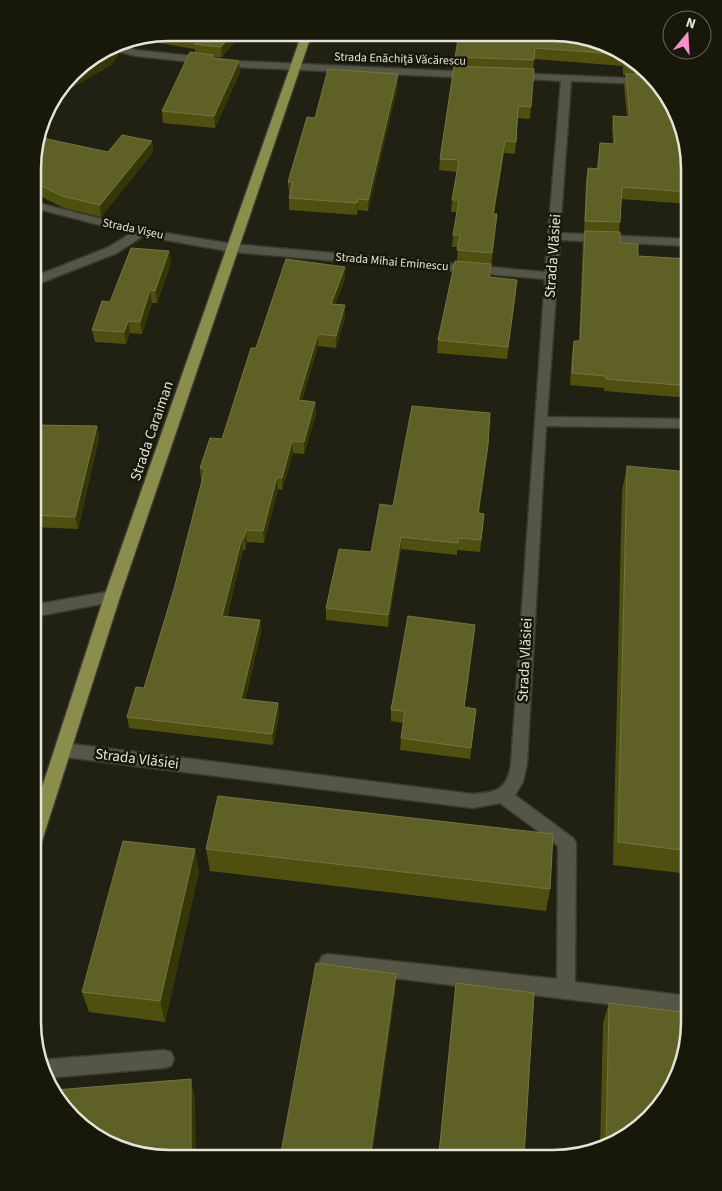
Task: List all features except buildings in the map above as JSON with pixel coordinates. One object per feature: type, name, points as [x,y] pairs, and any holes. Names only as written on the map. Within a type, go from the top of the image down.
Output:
[{"type":"main road","name":"Strada Caraiman","points":[[41,818],[112,596],[304,41]]},
{"type":"street","name":"Strada Enăchiță Văcărescu","points":[[123,50],[181,59],[294,67],[478,75]]},
{"type":"street","points":[[498,76],[645,81]]},
{"type":"street","name":"Strada Vlăsiei","points":[[64,750],[473,801],[489,800],[502,795],[514,785],[519,764],[540,421],[566,78]]},
{"type":"street","name":"Strada Vișeu","points":[[41,207],[141,232],[233,248]]},
{"type":"street","points":[[41,279],[113,250],[141,232]]},
{"type":"street","points":[[554,236],[681,242]]},
{"type":"street","name":"Strada Mihai Eminescu","points":[[233,248],[552,276]]},
{"type":"street","points":[[540,421],[681,424]]},
{"type":"street","points":[[41,609],[112,596]]},
{"type":"street","points":[[502,795],[567,843],[566,989]]},
{"type":"street","points":[[328,962],[680,1004]]},
{"type":"street","points":[[50,1068],[164,1059]]}]
